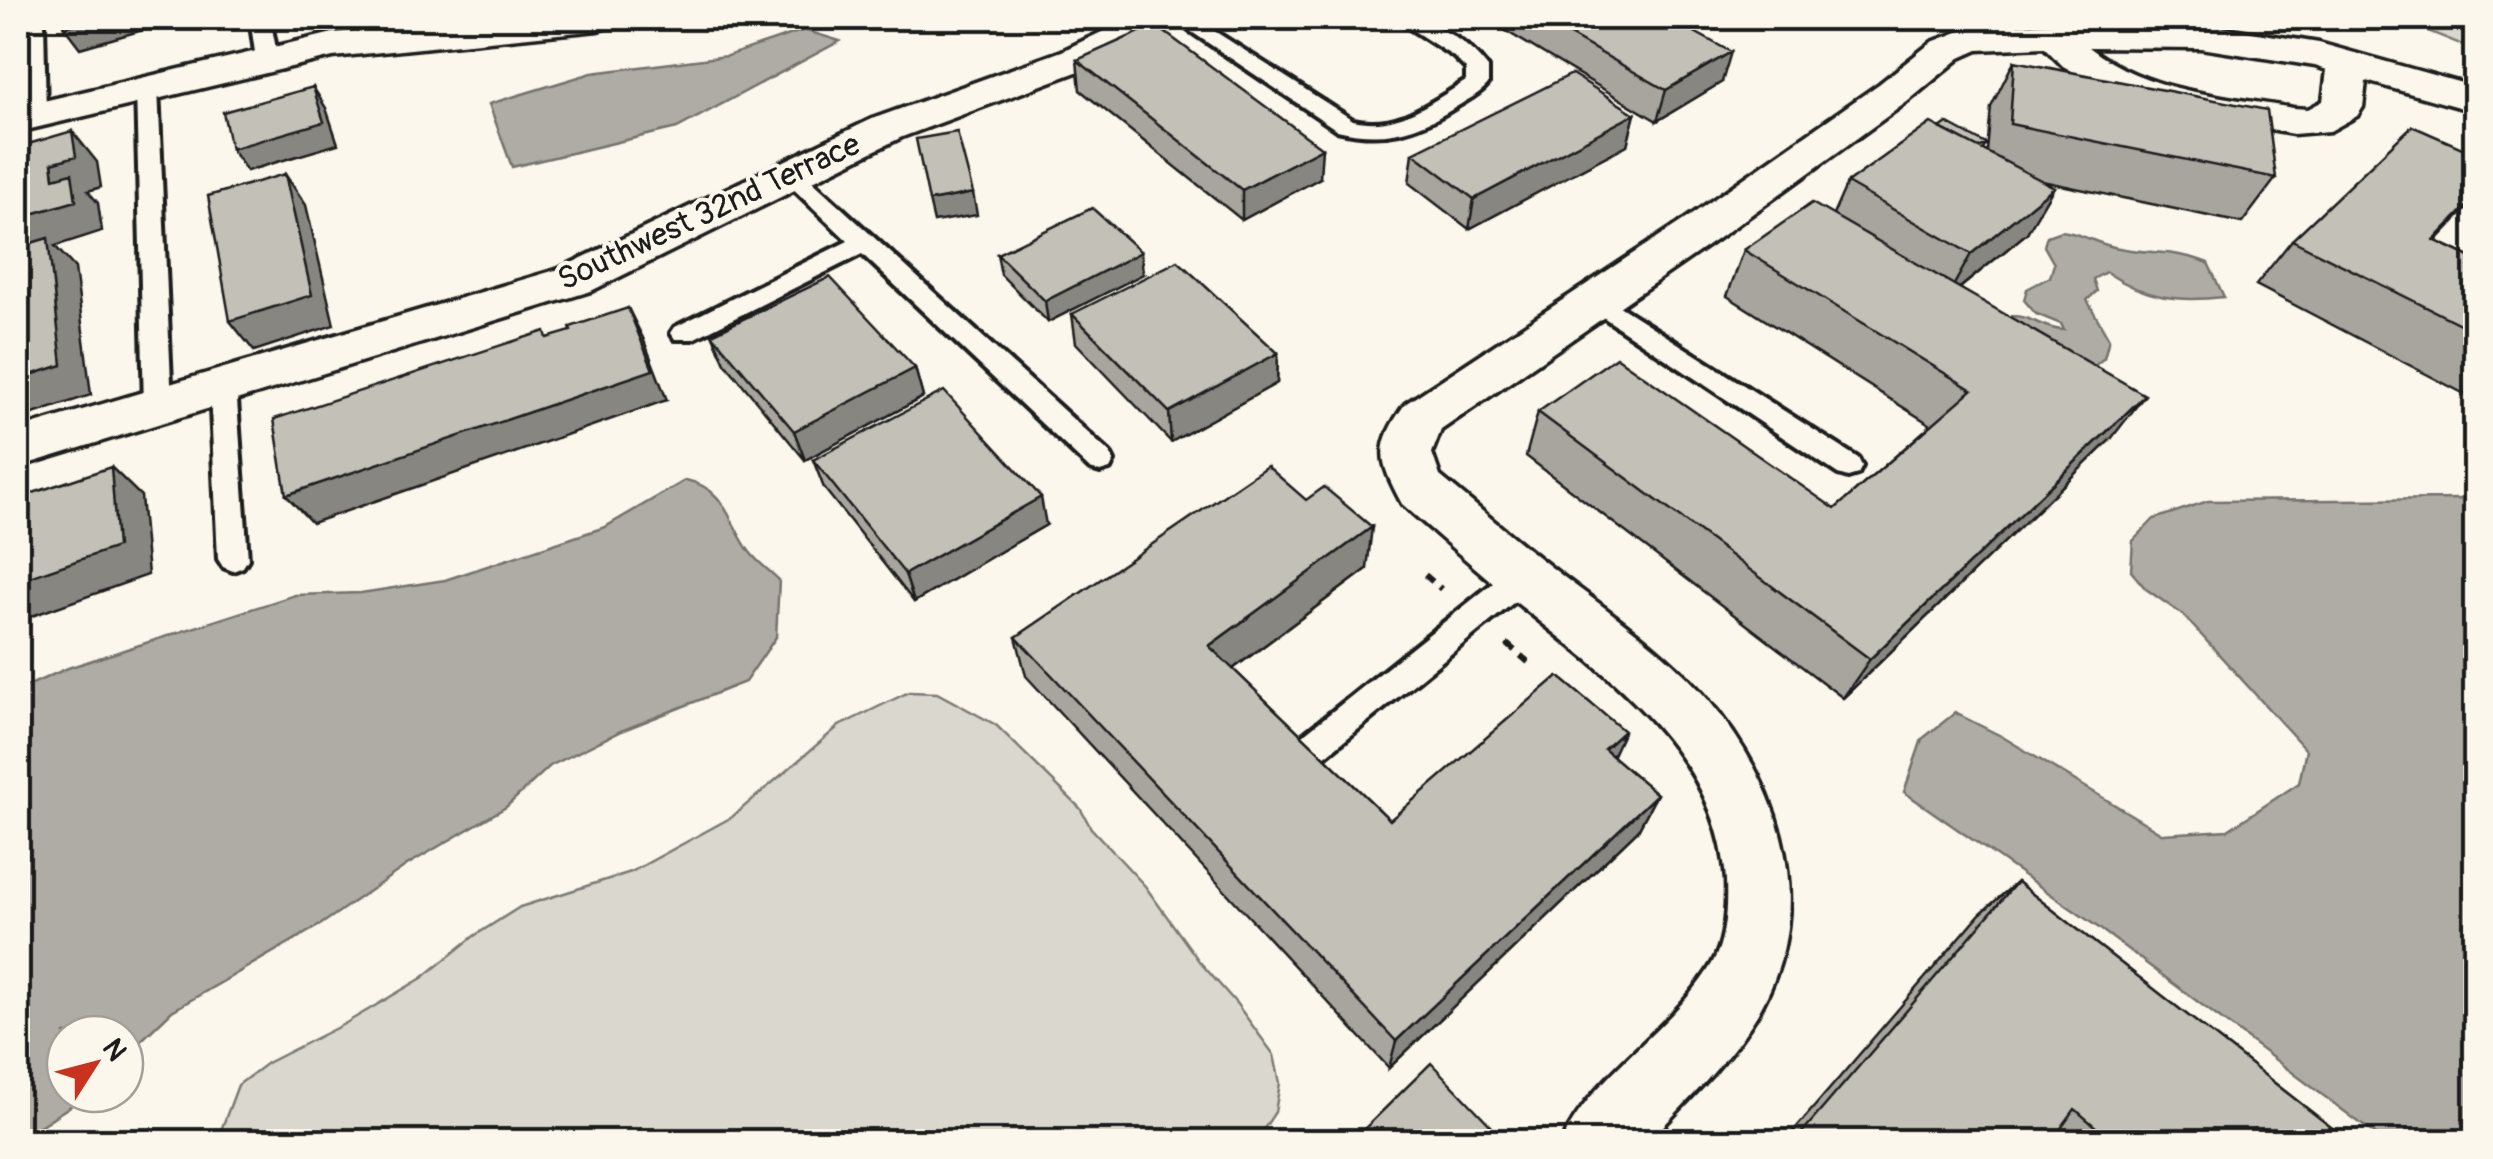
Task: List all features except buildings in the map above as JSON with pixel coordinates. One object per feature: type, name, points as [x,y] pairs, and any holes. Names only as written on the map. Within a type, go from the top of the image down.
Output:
[{"type":"street","points":[[26,117],[333,45],[598,18]]},
{"type":"street","name":"Southwest 32nd Terrace","points":[[18,448],[575,280],[664,240],[886,128],[1076,59],[1161,18]]},
{"type":"street","points":[[1598,1142],[1710,1019],[1744,970],[1759,916],[1758,872],[1745,813],[1724,765],[1690,717],[1637,666],[1421,490],[1406,466],[1407,440],[1423,417],[1841,130],[1946,50],[1971,39],[2196,27],[2319,55],[2476,100]]},
{"type":"street","points":[[2054,35],[2086,66],[2131,90],[2293,121],[2315,122],[2343,107],[2348,64]]},
{"type":"lane","points":[[260,18],[267,59]]},
{"type":"lane","points":[[1181,18],[1345,125],[1369,134],[1398,129],[1478,84],[1477,68],[1462,52],[1404,18]]},
{"type":"lane","points":[[26,117],[34,22]]},
{"type":"lane","points":[[147,88],[158,406]]},
{"type":"lane","points":[[790,174],[1100,460]]},
{"type":"lane","points":[[684,333],[867,241]]},
{"type":"lane","points":[[1594,299],[1848,466]]},
{"type":"lane","points":[[223,386],[233,559]]},
{"type":"lane","points":[[1311,748],[1524,576]]},
{"type":"path","points":[[1492,632],[1532,666]]},
{"type":"shaded area","points":[[2396,18],[2475,18],[2475,50]]},
{"type":"shaded area","points":[[804,30],[840,41],[677,128],[512,167],[489,104],[592,73],[727,56]]},
{"type":"shaded area","points":[[2061,231],[2114,247],[2208,263],[2224,297],[2163,296],[2135,288],[2106,272],[2093,279],[2097,291],[2087,300],[2109,339],[2104,358],[2080,378],[2003,326],[2011,316],[2064,330],[2061,324],[2036,314],[2024,300],[2027,289],[2050,277],[2054,264],[2044,246],[2047,236]]},
{"type":"shaded area","points":[[686,480],[700,484],[718,499],[749,551],[779,580],[776,637],[745,682],[621,731],[550,766],[506,807],[407,865],[320,925],[172,1011],[145,1037],[145,1014],[45,1014],[45,1114],[58,1114],[18,1140],[18,690],[68,668],[295,595],[361,593],[445,580],[605,527]]},
{"type":"shaded area","points":[[2208,501],[2476,501],[2475,1141],[2384,1141],[2099,928],[1904,792],[1922,739],[1955,713],[2001,736],[2163,834],[2228,830],[2299,783],[2306,750],[2183,615],[2146,589],[2131,571],[2133,541],[2154,519]]},
{"type":"shaded area","points":[[909,692],[937,693],[996,725],[1080,808],[1091,828],[1145,886],[1199,961],[1236,1003],[1274,1055],[1280,1083],[1275,1112],[1256,1141],[217,1141],[238,1085],[267,1063],[422,978],[474,936],[520,907],[631,872],[732,817],[839,726]]}]
